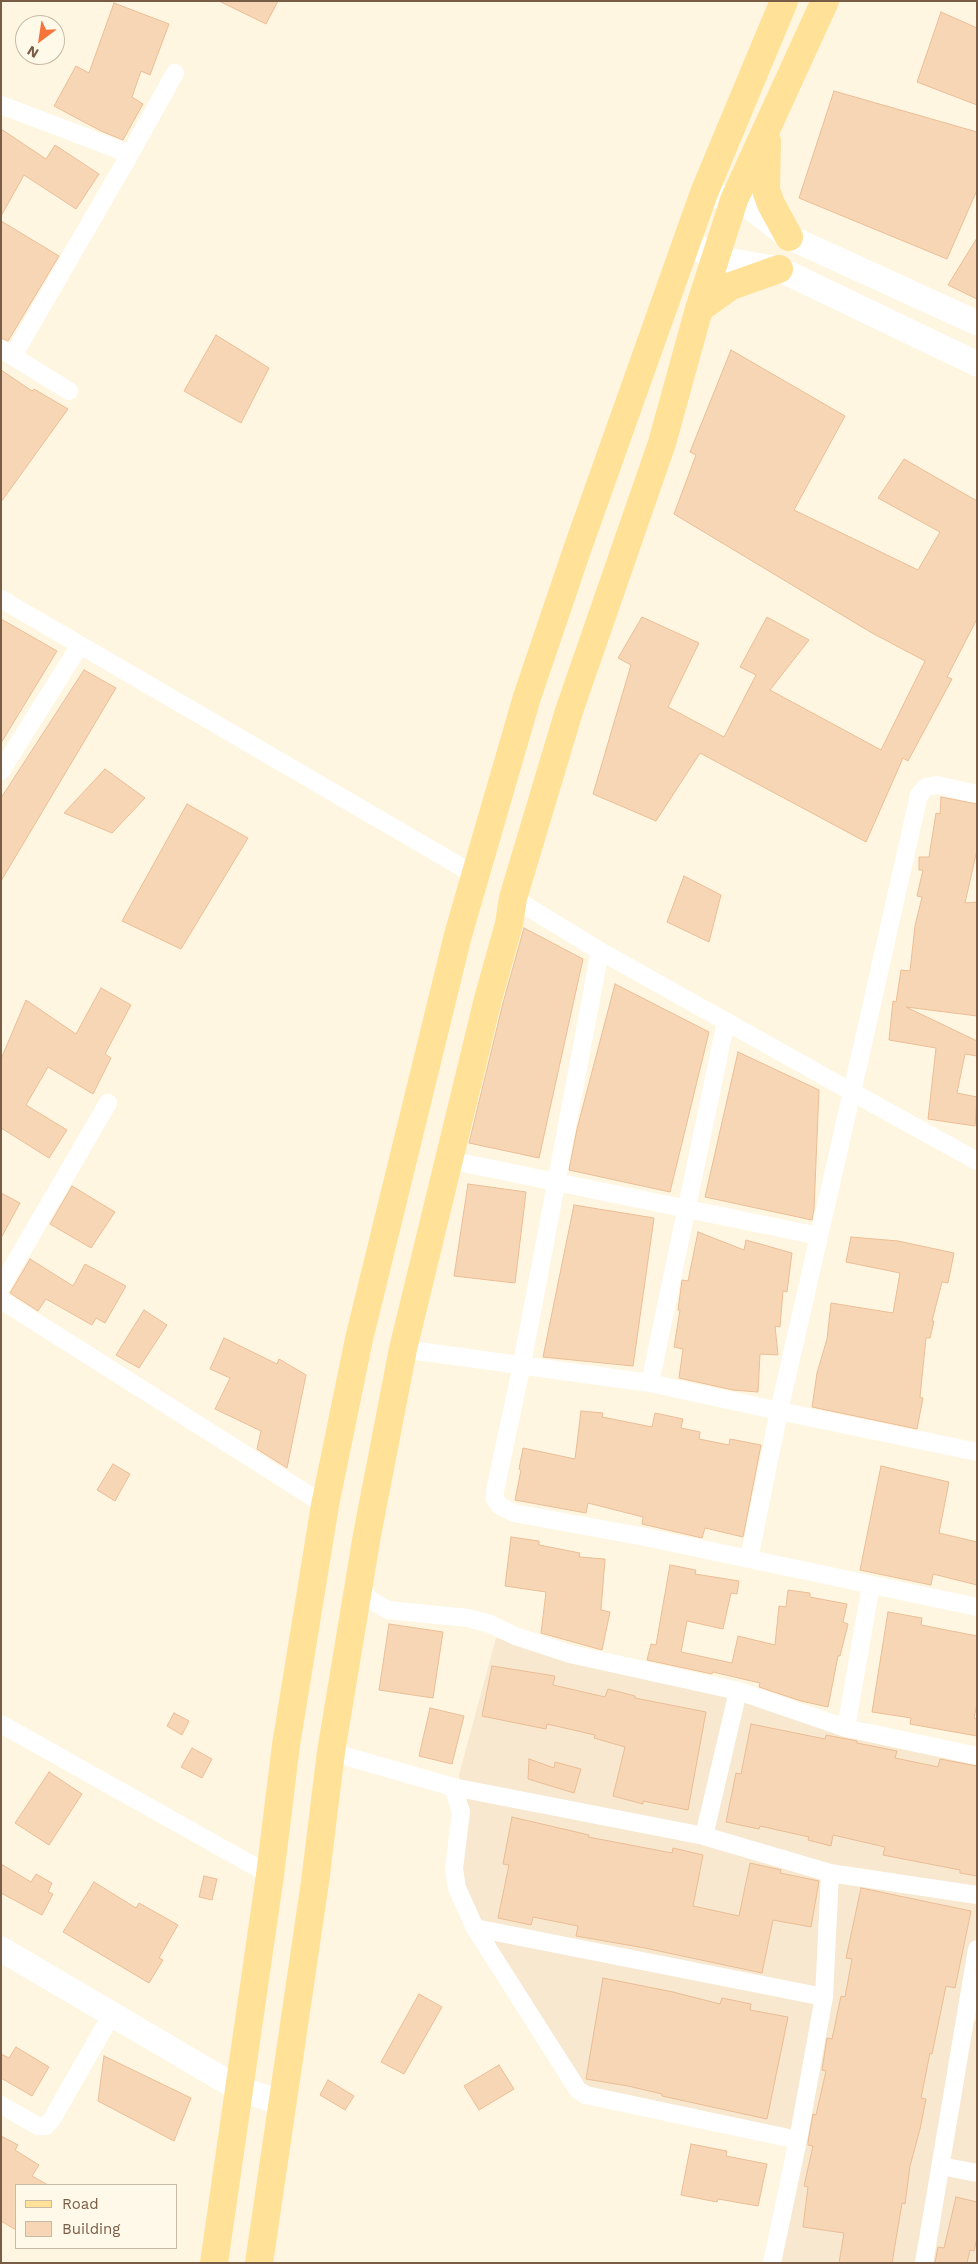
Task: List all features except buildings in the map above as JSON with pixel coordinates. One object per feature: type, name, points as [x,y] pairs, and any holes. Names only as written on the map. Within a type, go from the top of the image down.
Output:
[{"type":"main road","points":[[214,2263],[270,1876],[286,1745],[325,1505],[359,1339],[447,979],[527,697],[704,192],[784,1]]},
{"type":"main road","points":[[260,2263],[331,1752],[358,1587],[403,1349],[490,990],[509,924],[513,898],[569,711],[662,443],[699,309],[734,200],[825,1]]},
{"type":"main road","points":[[767,131],[766,190],[770,204],[789,237]]},
{"type":"main road","points":[[704,192],[734,200],[757,211],[789,237],[977,323]]},
{"type":"main road","points":[[779,269],[776,257],[777,250],[789,237]]},
{"type":"main road","points":[[686,241],[716,258],[779,269],[977,364]]},
{"type":"main road","points":[[699,309],[731,286],[779,269]]},
{"type":"main road","points":[[1,1949],[239,2089],[283,2103]]},
{"type":"street","points":[[68,391],[7,352],[130,154],[175,73]]},
{"type":"street","points":[[1,105],[130,154]]},
{"type":"street","points":[[1,598],[80,646],[475,875]]},
{"type":"street","points":[[1,771],[80,646]]},
{"type":"street","points":[[749,1559],[779,1411],[919,794],[926,787],[937,785],[977,794]]},
{"type":"street","points":[[513,898],[600,951],[977,1161]]},
{"type":"street","points":[[600,951],[522,1364],[494,1491],[495,1499],[500,1506],[514,1513],[749,1559],[977,1607]]},
{"type":"street","points":[[650,1383],[726,1021]]},
{"type":"street","points":[[1,1287],[108,1103]]},
{"type":"street","points":[[449,1160],[819,1236]]},
{"type":"street","points":[[1,1300],[325,1505]]},
{"type":"street","points":[[403,1349],[650,1383],[977,1452]]},
{"type":"street","points":[[846,1728],[871,1585]]},
{"type":"street","points":[[358,1587],[372,1601],[388,1610],[468,1618],[490,1624],[515,1636],[570,1654],[738,1691],[846,1728],[977,1756]]},
{"type":"street","points":[[704,1836],[738,1691]]},
{"type":"street","points":[[1,1724],[270,1876]]},
{"type":"street","points":[[331,1752],[453,1787],[704,1836],[830,1873],[977,1895]]},
{"type":"street","points":[[453,1787],[461,1812],[454,1869],[456,1888],[475,1928],[567,2076],[578,2090],[586,2094],[798,2140]]},
{"type":"street","points":[[772,2263],[798,2140],[824,1997],[830,1873]]},
{"type":"street","points":[[475,1928],[824,1997]]},
{"type":"street","points":[[924,2263],[941,2166],[971,2020],[977,1949]]},
{"type":"street","points":[[1,2105],[38,2126],[46,2126],[52,2119],[112,2014]]},
{"type":"street","points":[[941,2166],[977,2173]]},
{"type":"shaded area","points":[[496,1638],[739,1692],[977,1750],[977,1957],[966,2019],[977,2021],[977,2263],[773,2263],[801,2138],[585,2091],[458,1887],[463,1813],[459,1775]]}]
